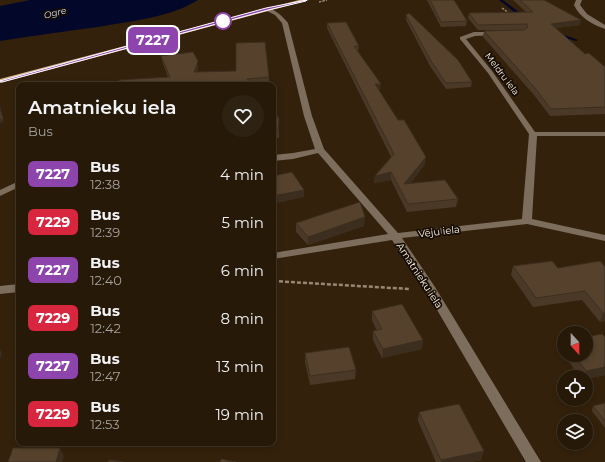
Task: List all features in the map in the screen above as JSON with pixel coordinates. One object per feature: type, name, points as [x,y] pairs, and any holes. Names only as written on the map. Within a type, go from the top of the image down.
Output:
[{"type":"main road","points":[[0,81],[267,9],[306,0]]},
{"type":"street","points":[[579,0],[577,5],[578,9],[592,20],[605,27]]},
{"type":"street","name":"Amatnieku iela","points":[[267,9],[277,14],[285,23],[308,116],[320,150],[396,236],[431,290],[534,462]]},
{"type":"street","name":"Meldru iela","points":[[501,33],[474,34],[462,38],[490,72],[533,134]]},
{"type":"street","points":[[527,221],[533,134],[605,134]]},
{"type":"street","points":[[276,158],[293,156],[320,150]]},
{"type":"street","points":[[0,193],[16,185]]},
{"type":"street","name":"Vēju iela","points":[[276,256],[396,236],[527,221],[605,238]]},
{"type":"street","points":[[0,290],[16,288]]},
{"type":"path","points":[[502,8],[513,16]]},
{"type":"path","points":[[276,281],[431,290]]},
{"type":"water","name":"Ogre","points":[[30,0],[198,0],[175,11],[150,18],[0,41],[0,6]]},
{"type":"building","points":[[430,0],[454,0],[467,21],[441,22]]},
{"type":"building","points":[[520,0],[544,0],[581,20],[551,24],[585,54],[589,53],[605,67],[605,107],[551,109],[535,88],[484,31],[524,30],[528,27],[527,24],[478,25],[469,13],[533,12]]},
{"type":"building","points":[[409,13],[458,60],[472,82],[446,83],[431,61],[406,15]]},
{"type":"building","points":[[346,22],[359,46],[354,46],[381,84],[375,84],[398,120],[404,120],[426,157],[404,184],[445,180],[458,199],[408,204],[391,172],[375,176],[394,154],[327,23]]},
{"type":"building","points":[[265,42],[269,77],[247,79],[250,82],[119,82],[119,80],[170,77],[161,56],[193,52],[198,61],[194,72],[236,71],[236,43]]},
{"type":"building","points":[[0,108],[3,119],[0,119]]},
{"type":"building","points":[[276,114],[279,118],[278,132],[276,132]]},
{"type":"building","points":[[292,172],[304,190],[276,195],[276,175]]},
{"type":"building","points":[[360,202],[365,217],[308,237],[296,223]]},
{"type":"building","points":[[552,261],[558,268],[600,261],[605,267],[605,313],[603,313],[585,291],[536,298],[513,266]]},
{"type":"building","points":[[402,304],[423,340],[383,349],[373,331],[382,329],[372,311]]},
{"type":"building","points":[[602,334],[605,337],[605,367],[585,370],[579,362],[593,362],[593,336]]},
{"type":"building","points":[[349,347],[356,370],[310,376],[305,353]]},
{"type":"building","points":[[605,403],[605,421],[593,406]]},
{"type":"building","points":[[459,404],[484,451],[441,460],[419,412]]},
{"type":"building","points":[[13,448],[60,448],[56,462],[8,462]]},
{"type":"building","points":[[221,459],[236,462],[220,462]]},
{"type":"building","points":[[109,460],[123,462],[108,462]]},
{"type":"waterway","points":[[501,0],[523,17]]},
{"type":"waterway","points":[[557,34],[576,40]]},
{"type":"bus line","name":"7227","points":[[0,81],[267,9],[306,0]]}]
